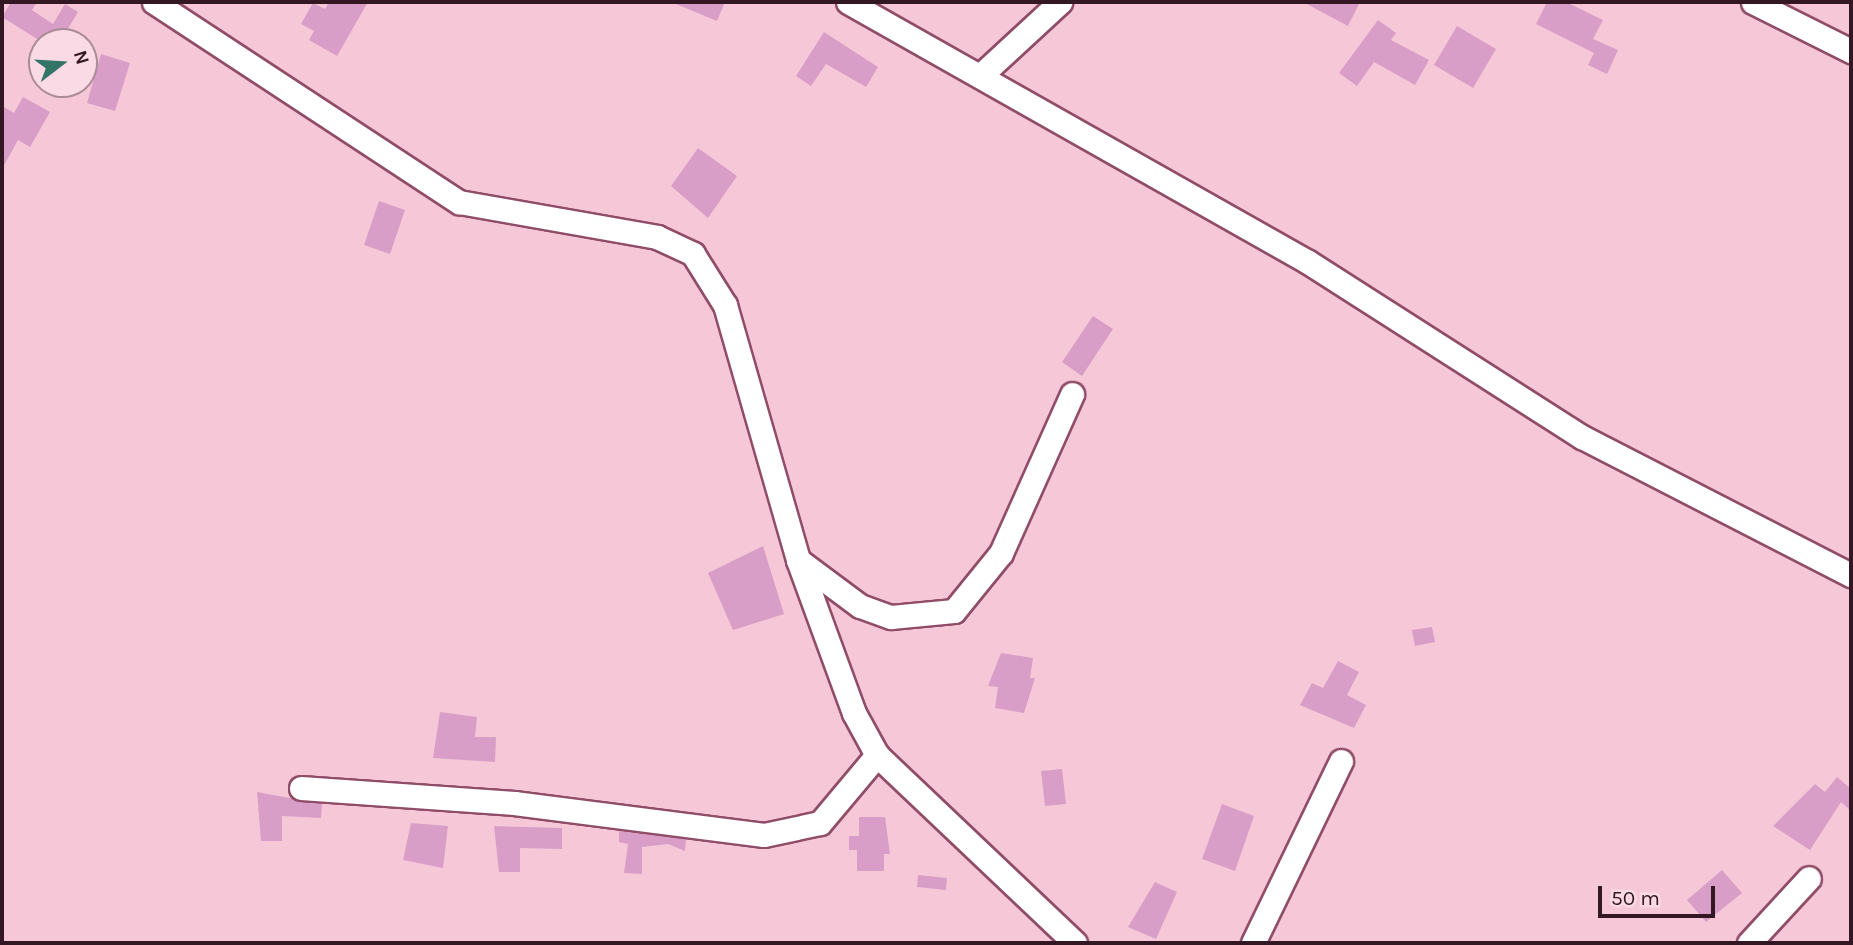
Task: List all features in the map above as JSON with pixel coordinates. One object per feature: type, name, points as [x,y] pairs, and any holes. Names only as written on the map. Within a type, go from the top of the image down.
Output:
[{"type":"street","points":[[153,2],[459,202],[657,237],[693,254],[725,305],[798,560],[854,713],[877,755],[1075,943]]},
{"type":"street","points":[[848,2],[1308,262],[1518,400],[1851,575]]},
{"type":"street","points":[[981,75],[1060,2]]},
{"type":"street","points":[[1753,2],[1851,51]]},
{"type":"street","points":[[798,560],[860,606],[891,617],[954,611],[1001,553],[1072,394]]},
{"type":"street","points":[[301,788],[514,803],[764,835],[820,823],[877,755]]},
{"type":"street","points":[[1253,943],[1341,761]]},
{"type":"street","points":[[1749,943],[1810,878]]},
{"type":"building","points":[[11,2],[37,2],[32,10],[53,24],[65,4],[78,12],[68,28],[28,28],[28,33],[2,17]]},
{"type":"building","points":[[329,2],[368,2],[337,56],[309,40],[314,31],[301,24],[313,3],[325,9]]},
{"type":"building","points":[[671,2],[725,2],[717,21]]},
{"type":"building","points":[[1303,2],[1360,2],[1348,26]]},
{"type":"building","points":[[1547,2],[1566,2],[1603,20],[1593,39],[1618,50],[1607,74],[1588,65],[1594,53],[1536,24]]},
{"type":"building","points":[[1378,20],[1396,33],[1391,40],[1429,60],[1415,85],[1374,62],[1357,86],[1339,73]]},
{"type":"building","points":[[1457,26],[1496,49],[1473,88],[1434,65]]},
{"type":"building","points":[[824,32],[878,67],[866,87],[826,64],[811,86],[796,76]]},
{"type":"building","points":[[101,54],[130,63],[115,111],[87,103],[88,98],[98,98],[98,64]]},
{"type":"building","points":[[23,97],[50,112],[30,147],[18,140],[2,169],[2,106],[14,113]]},
{"type":"building","points":[[698,148],[737,176],[708,218],[671,186]]},
{"type":"building","points":[[379,201],[405,210],[390,254],[364,245]]},
{"type":"building","points":[[1093,316],[1113,329],[1082,376],[1062,362]]},
{"type":"building","points":[[763,546],[784,614],[733,630],[708,573]]},
{"type":"building","points":[[1432,627],[1435,642],[1415,646],[1412,630]]},
{"type":"building","points":[[1001,653],[1033,658],[1030,678],[1035,678],[1024,713],[995,708],[998,687],[988,686]]},
{"type":"building","points":[[1338,661],[1359,672],[1347,695],[1366,705],[1354,728],[1300,705],[1312,683],[1323,688]]},
{"type":"building","points":[[440,712],[477,717],[475,737],[496,737],[495,762],[433,758]]},
{"type":"building","points":[[1062,769],[1066,804],[1045,806],[1041,771]]},
{"type":"building","points":[[1837,777],[1851,789],[1851,811],[1841,802],[1810,850],[1773,826],[1815,784],[1825,792]]},
{"type":"building","points":[[257,792],[322,804],[321,818],[282,816],[282,841],[261,841]]},
{"type":"building","points":[[1222,804],[1254,816],[1235,871],[1202,859]]},
{"type":"building","points":[[859,817],[885,817],[890,854],[884,854],[884,871],[857,871],[857,850],[849,850],[849,836],[859,836]]},
{"type":"building","points":[[411,823],[448,826],[443,868],[403,860]]},
{"type":"building","points":[[494,826],[562,828],[562,849],[520,848],[520,872],[499,872]]},
{"type":"building","points":[[619,831],[686,839],[685,851],[668,844],[642,847],[642,874],[624,873],[628,844],[619,842]]},
{"type":"building","points":[[1722,870],[1742,893],[1706,922],[1687,900]]},
{"type":"building","points":[[918,875],[947,878],[946,890],[917,887]]},
{"type":"building","points":[[1155,882],[1177,892],[1156,939],[1128,927]]}]
